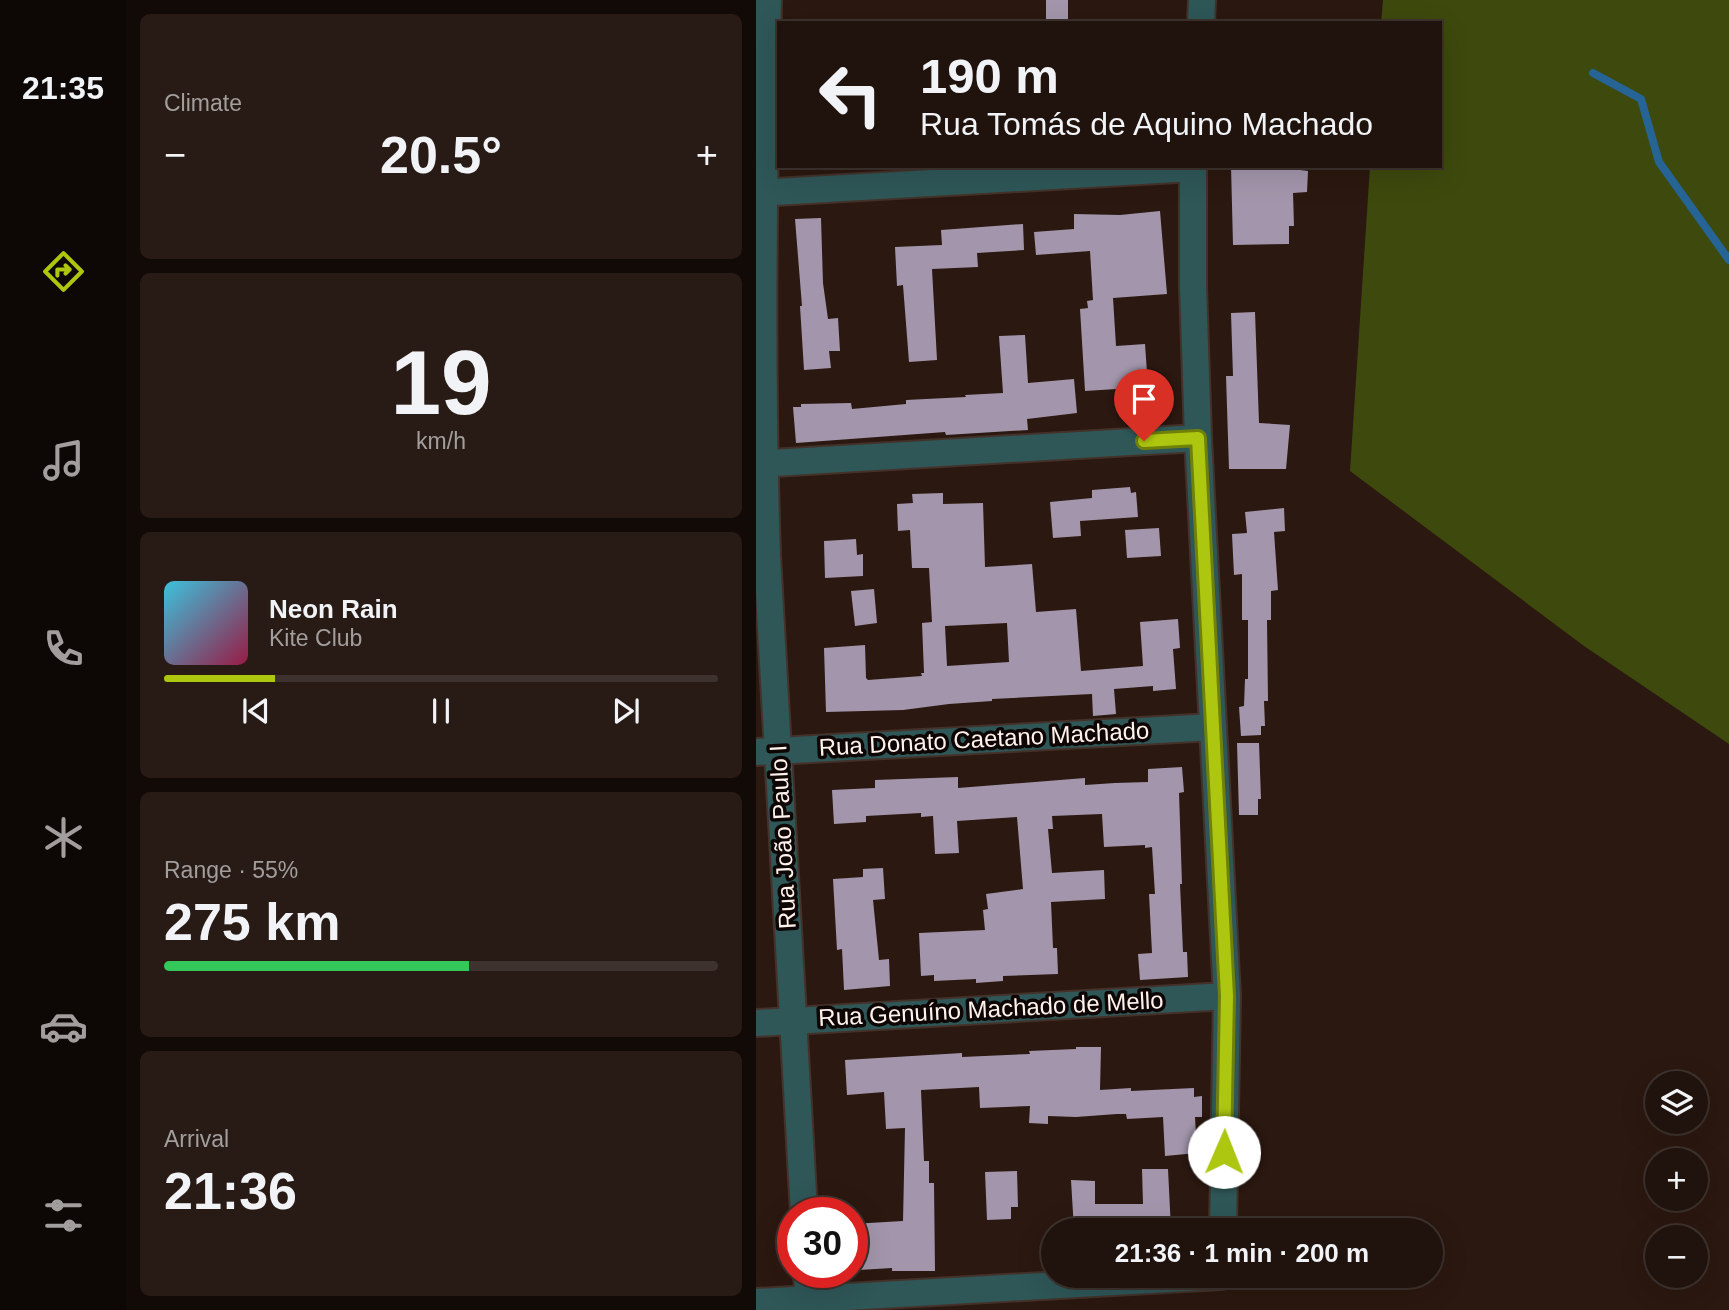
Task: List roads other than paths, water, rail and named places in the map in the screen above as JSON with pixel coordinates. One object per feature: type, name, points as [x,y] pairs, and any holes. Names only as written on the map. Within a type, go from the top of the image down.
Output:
[{"type":"street","name":"Rua João Paulo I","points":[[768,0],[760,192],[760,464],[767,751],[793,1021],[803,1197]]},
{"type":"street","points":[[1201,21],[1202,0]]},
{"type":"street","points":[[760,192],[1176,168]]},
{"type":"street","points":[[1193,168],[1193,286],[1198,438],[1227,996],[1223,1218]]},
{"type":"street","points":[[760,464],[1198,438]]},
{"type":"street","name":"Rua Donato Caetano Machado","points":[[767,751],[1213,727]]},
{"type":"street","name":"Rua Genuíno Machado de Mello","points":[[756,1023],[1227,996]]},
{"type":"street","points":[[756,1302],[809,1305],[1051,1288]]},
{"type":"waterway","points":[[1593,73],[1641,99],[1659,162],[1729,260]]}]
